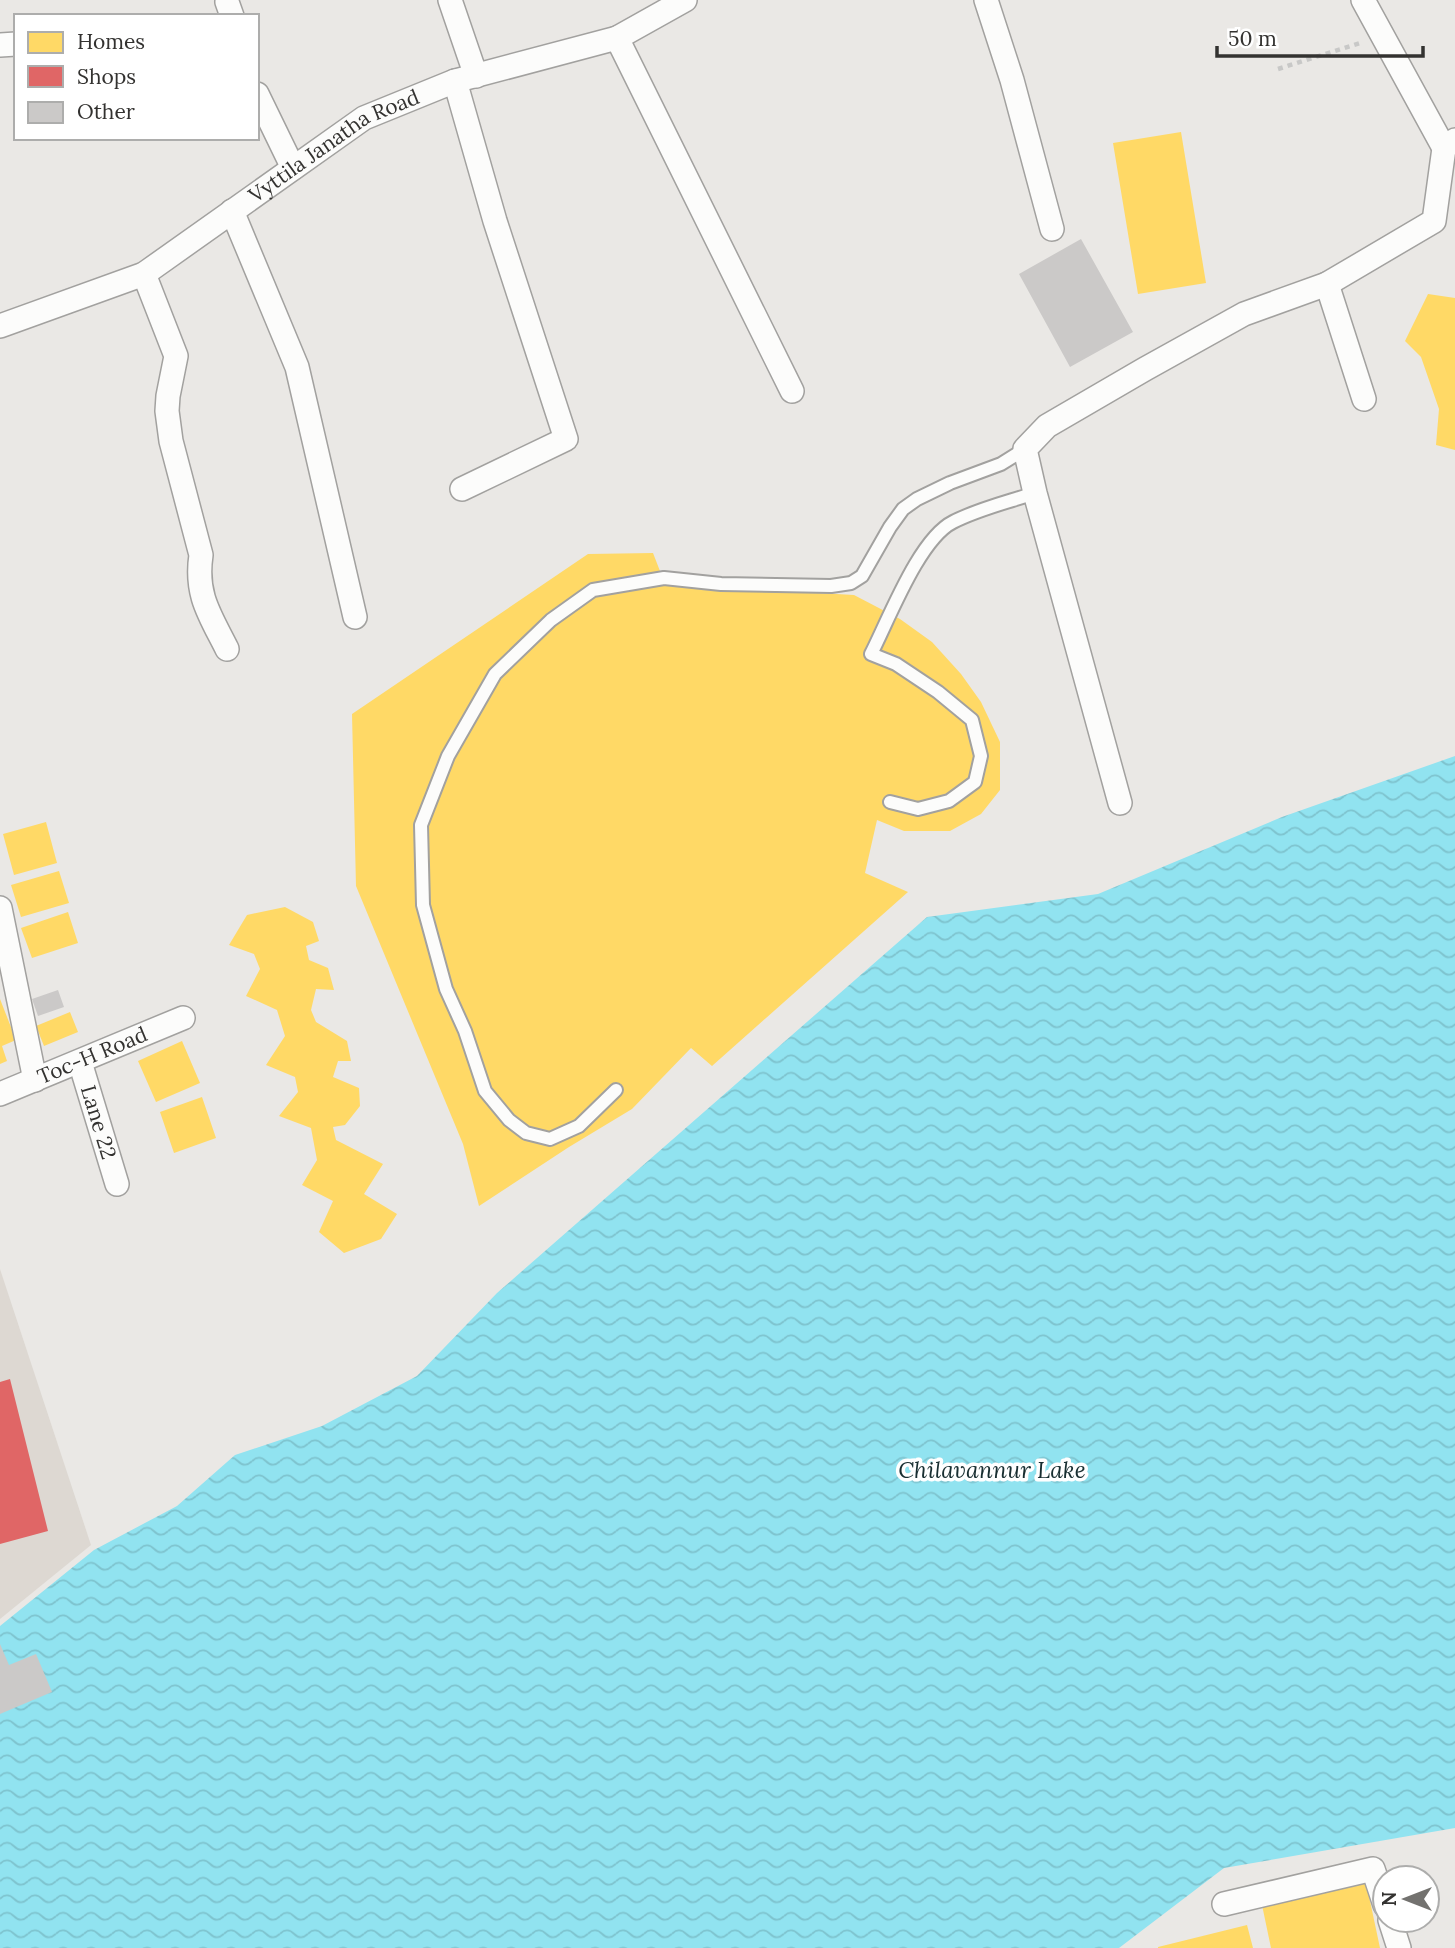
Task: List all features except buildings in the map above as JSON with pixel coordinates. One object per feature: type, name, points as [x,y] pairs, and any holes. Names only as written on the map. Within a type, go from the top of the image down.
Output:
[{"type":"street","points":[[450,0],[495,220],[566,439],[462,489]]},
{"type":"street","name":"Vyttila Janatha Road","points":[[0,326],[145,274],[364,118],[465,79],[617,38],[685,0]]},
{"type":"street","points":[[985,0],[1012,80],[1052,229]]},
{"type":"street","points":[[1120,803],[1025,449],[1047,426],[1233,320],[1327,284],[1434,220],[1450,144],[1363,0]]},
{"type":"street","points":[[617,38],[792,391]]},
{"type":"street","points":[[259,98],[293,168]]},
{"type":"street","points":[[232,211],[297,367],[355,617]]},
{"type":"street","points":[[145,274],[177,356],[167,411],[171,441],[201,555],[198,573],[201,596],[227,649]]},
{"type":"street","points":[[1327,284],[1364,399]]},
{"type":"street","points":[[0,908],[35,1080]]},
{"type":"street","name":"Toc-H Road","points":[[0,1094],[183,1018]]},
{"type":"street","name":"Lane 22","points":[[80,1062],[117,1184]]},
{"type":"street","points":[[1224,1904],[1371,1869]]},
{"type":"lane","points":[[617,1090],[579,1126],[550,1139],[526,1133],[509,1120],[485,1091],[465,1031],[446,989],[424,905],[421,825],[448,756],[495,674],[551,620],[593,590],[664,578],[721,584],[831,586],[851,583],[862,576],[903,509],[916,499],[1001,464],[1025,449]]},
{"type":"lane","points":[[890,802],[918,809],[949,801],[975,782],[981,757],[972,720],[938,692],[896,664],[871,654],[913,567],[925,547],[939,532],[952,522],[1035,493]]},
{"type":"path","points":[[1278,69],[1384,36]]},
{"type":"shaded area","points":[[0,1269],[91,1545],[0,1619]]},
{"type":"water","name":"Chilavannur Lake","points":[[1455,756],[1455,1828],[1224,1868],[1119,1948],[0,1948],[0,1626],[94,1550],[177,1506],[235,1455],[322,1426],[417,1376],[497,1293],[927,917],[1098,894],[1282,817]]}]
